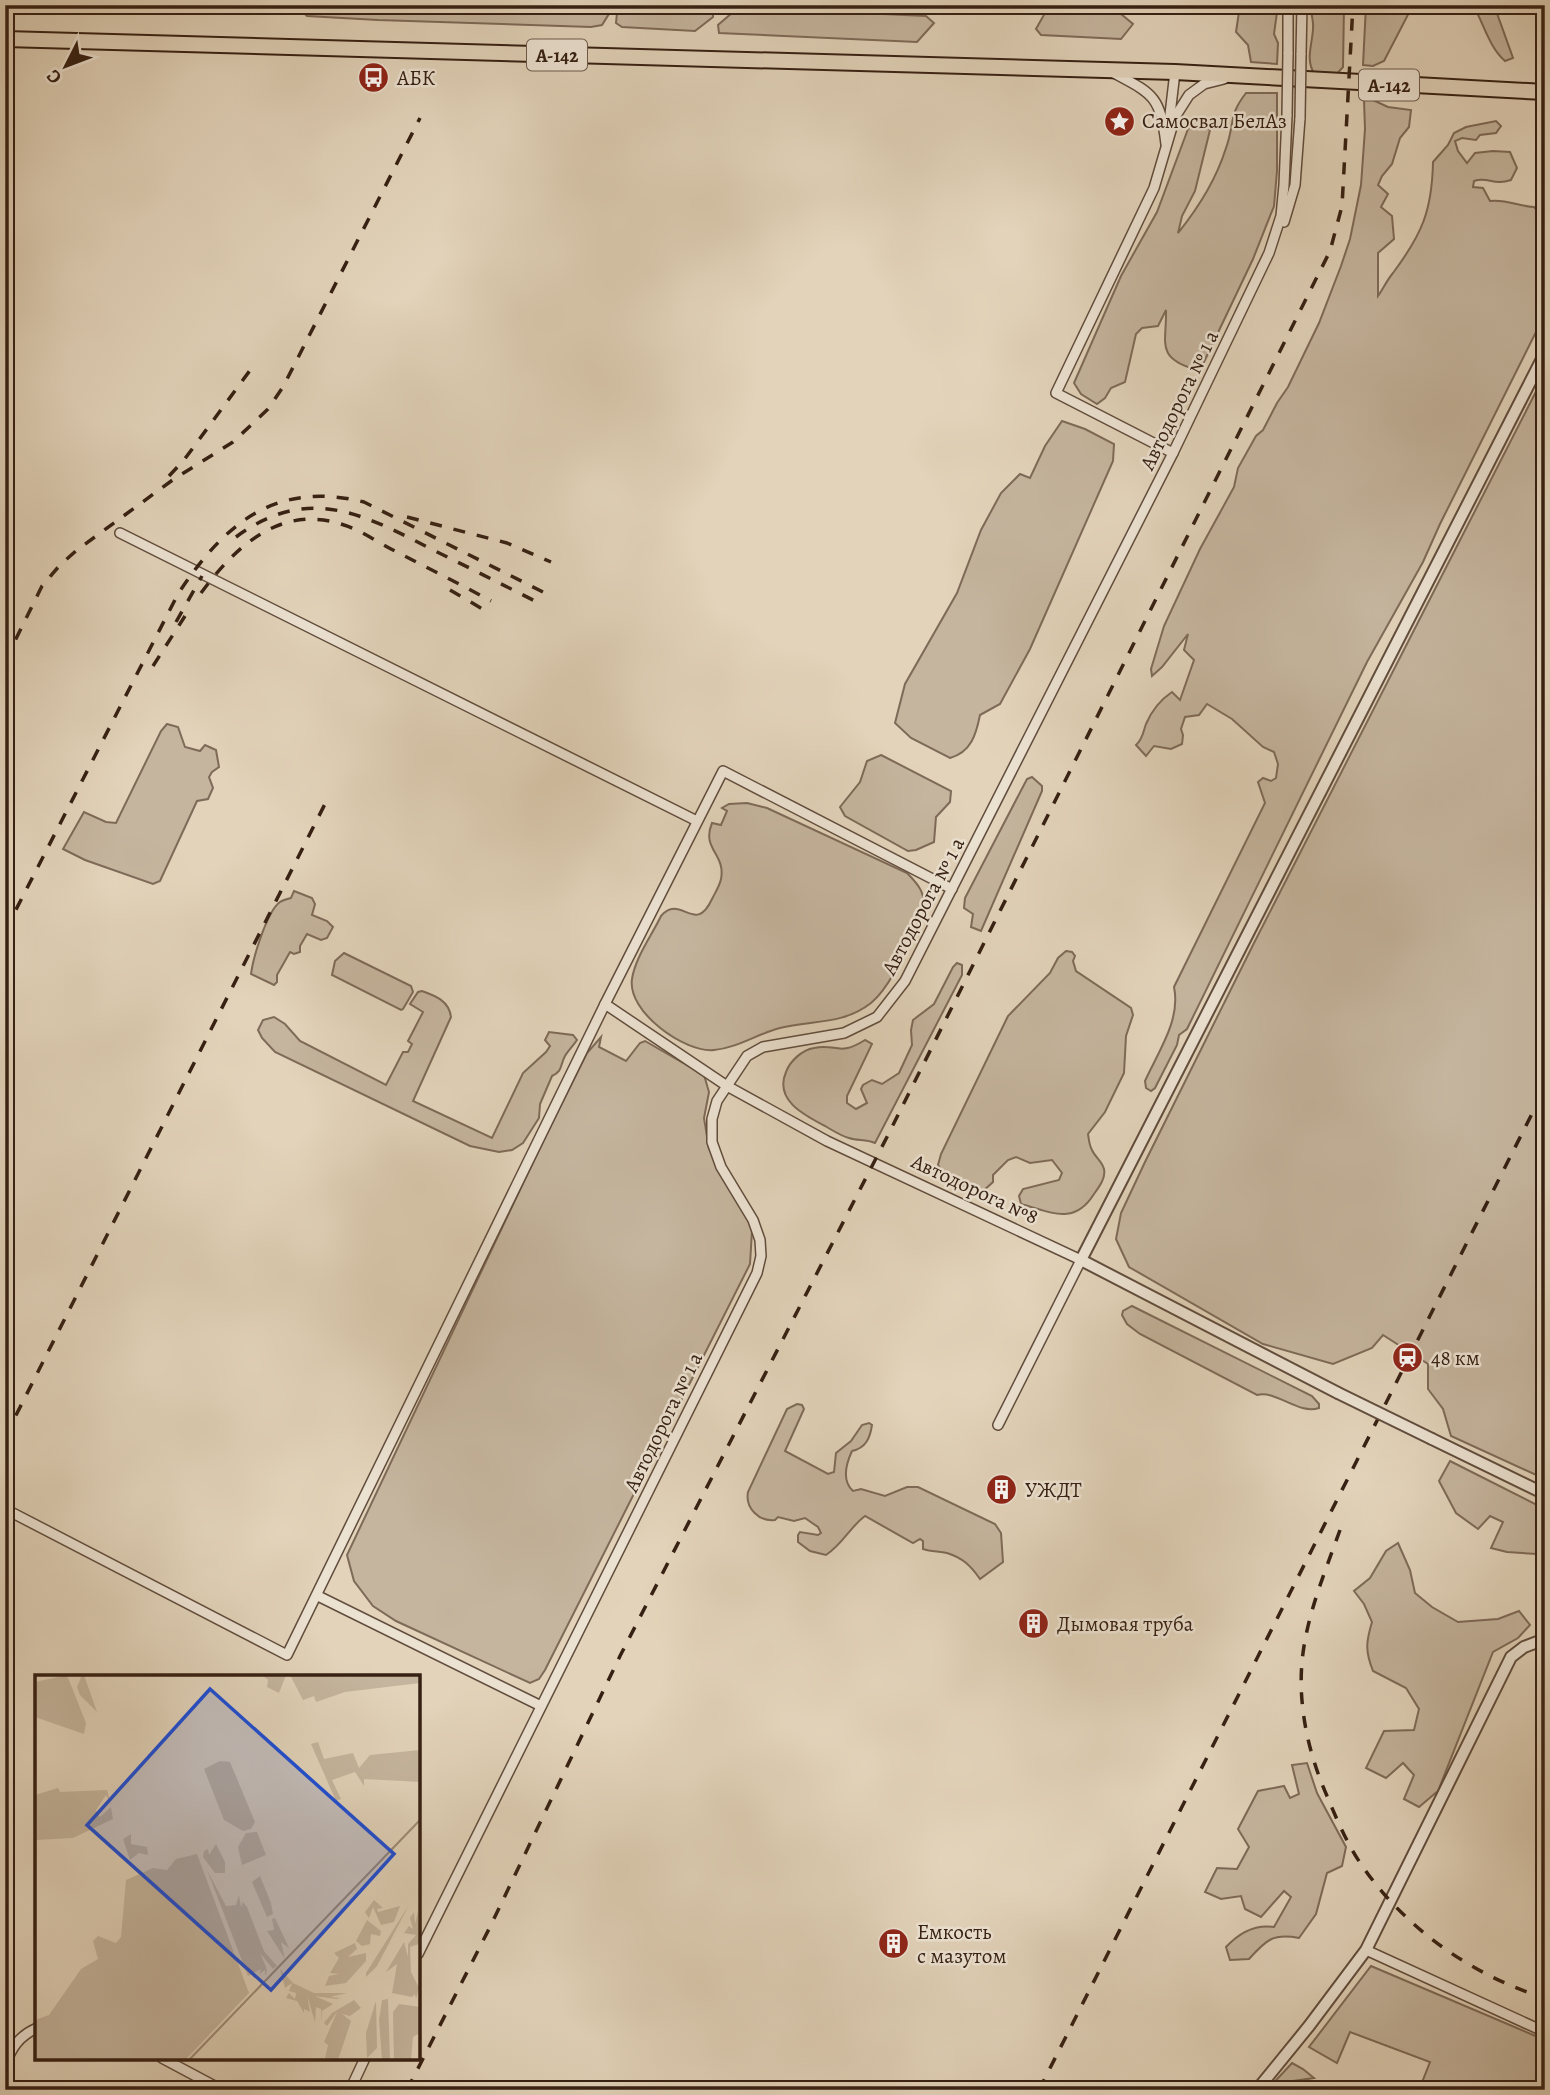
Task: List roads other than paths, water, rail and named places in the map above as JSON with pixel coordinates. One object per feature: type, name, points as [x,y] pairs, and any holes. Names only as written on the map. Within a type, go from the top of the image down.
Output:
[{"type":"highway","name":"А-142","points":[[5,39],[1175,72],[1545,92]]},
{"type":"street","name":"Автодорога № 1 а","points":[[420,1950],[757,1273],[761,1256],[760,1240],[753,1220],[721,1167],[712,1142],[712,1119],[717,1101],[747,1056],[763,1047],[844,1033],[877,1017],[905,981],[1173,453],[1269,253],[1281,216],[1284,185],[1289,5]]},
{"type":"street","points":[[1269,253],[1286,218],[1295,185],[1300,118],[1301,5]]},
{"type":"street","points":[[1109,71],[1149,92],[1163,115],[1166,149]]},
{"type":"street","points":[[1166,149],[1175,72]]},
{"type":"street","points":[[1173,453],[1056,393],[1154,188],[1175,117],[1189,95],[1204,84],[1234,77]]},
{"type":"street","points":[[998,1425],[1545,353]]},
{"type":"street","points":[[120,533],[697,821]]},
{"type":"street","points":[[5,1509],[287,1655],[723,771],[952,889]]},
{"type":"street","name":"Автодорога №8","points":[[606,1004],[727,1086],[827,1141],[1081,1260],[1338,1393],[1545,1494]]},
{"type":"street","points":[[318,1596],[541,1706]]},
{"type":"street","points":[[1257,2090],[1366,1950],[1511,1657],[1524,1647],[1545,1639]]},
{"type":"street","points":[[1366,1950],[1545,2032]]},
{"type":"street","points":[[6,2090],[5,2066],[10,2051],[18,2041],[35,2029]]},
{"type":"street","points":[[166,2060],[222,2090]]},
{"type":"street","points":[[349,2090],[364,2060]]},
{"type":"railway","points":[[407,2090],[490,1927],[620,1656],[888,1135],[1330,251],[1342,206],[1353,5]]},
{"type":"railway","points":[[5,661],[42,586],[60,565],[174,479],[233,442],[268,409],[283,387],[420,118]]},
{"type":"railway","points":[[169,476],[184,460],[251,369]]},
{"type":"railway","points":[[5,931],[178,594],[214,547],[255,513],[278,503],[304,497],[332,497],[364,502],[547,594]]},
{"type":"railway","points":[[236,537],[263,521],[288,511],[313,508],[337,510],[385,526],[541,604]]},
{"type":"railway","points":[[407,517],[507,543],[551,562]]},
{"type":"railway","points":[[201,593],[229,560],[262,534],[280,525],[300,520],[321,520],[356,530],[491,601]]},
{"type":"railway","points":[[176,622],[202,576]]},
{"type":"railway","points":[[450,590],[486,611]]},
{"type":"railway","points":[[153,666],[185,616]]},
{"type":"railway","points":[[5,1437],[328,798]]},
{"type":"railway","points":[[1039,2090],[1545,1088]]},
{"type":"railway","points":[[1340,1530],[1312,1612],[1304,1645],[1301,1679],[1303,1714],[1310,1748],[1335,1814],[1363,1867],[1380,1890],[1420,1930],[1443,1948],[1492,1977],[1545,1998]]},
{"type":"place","name":"АБК","points":[[374,78]]},
{"type":"place","name":"Самосвал БелАз","points":[[1119,121]]},
{"type":"place","name":"48 км","points":[[1408,1358]]},
{"type":"place","name":"УЖДТ","points":[[1002,1490]]},
{"type":"place","name":"Дымовая труба","points":[[1034,1624]]},
{"type":"place","name":"Емкость с мазутом","points":[[894,1944]]}]
